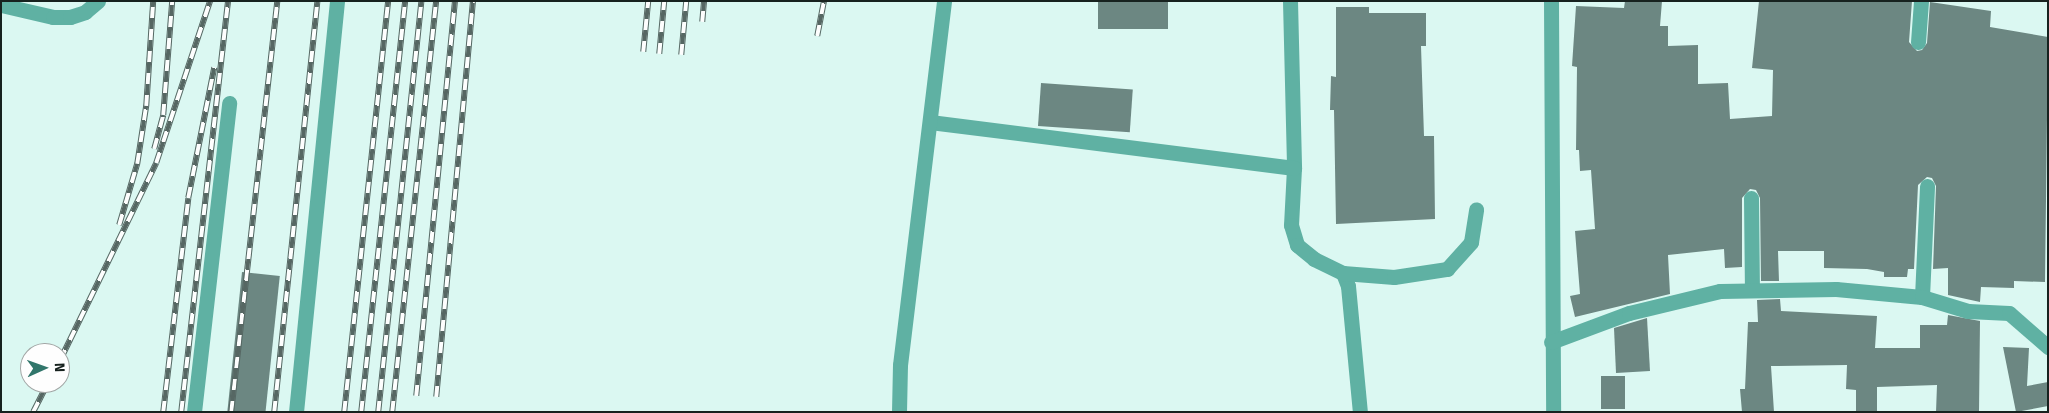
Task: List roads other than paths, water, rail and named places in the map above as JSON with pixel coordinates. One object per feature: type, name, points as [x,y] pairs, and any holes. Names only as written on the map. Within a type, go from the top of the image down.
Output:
[{"type":"street","points":[[1,5],[53,18],[70,17],[86,12],[98,1]]},
{"type":"street","points":[[296,412],[337,1]]},
{"type":"street","points":[[899,412],[900,365],[944,1]]},
{"type":"street","points":[[1290,1],[1294,168],[1291,225],[1297,245],[1314,259],[1343,273],[1394,278],[1447,269],[1471,242],[1476,209]]},
{"type":"street","points":[[1551,1],[1551,342],[1554,412]]},
{"type":"street","points":[[1918,42],[1921,1]]},
{"type":"street","points":[[194,412],[229,103]]},
{"type":"street","points":[[930,122],[1294,168]]},
{"type":"street","points":[[1922,297],[1927,186]]},
{"type":"street","points":[[1751,198],[1752,290]]},
{"type":"street","points":[[1343,273],[1348,286],[1360,412]]},
{"type":"street","points":[[1551,342],[1630,313],[1720,290],[1836,289],[1922,297],[1968,310],[2010,313],[2048,347]]},
{"type":"railway","points":[[119,225],[137,164],[146,106],[153,1]]},
{"type":"railway","points":[[154,149],[163,115],[172,1]]},
{"type":"railway","points":[[68,343],[156,163],[210,1]]},
{"type":"railway","points":[[181,412],[228,1]]},
{"type":"railway","points":[[231,412],[277,1]]},
{"type":"railway","points":[[274,412],[317,1]]},
{"type":"railway","points":[[344,412],[388,1]]},
{"type":"railway","points":[[361,412],[405,1]]},
{"type":"railway","points":[[378,412],[421,1]]},
{"type":"railway","points":[[392,412],[436,1]]},
{"type":"railway","points":[[416,396],[455,1]]},
{"type":"railway","points":[[436,397],[473,1]]},
{"type":"railway","points":[[643,52],[648,1]]},
{"type":"railway","points":[[659,54],[664,1]]},
{"type":"railway","points":[[681,55],[686,1]]},
{"type":"railway","points":[[702,22],[704,1]]},
{"type":"railway","points":[[817,36],[824,1]]},
{"type":"railway","points":[[163,412],[188,198],[214,68]]},
{"type":"railway","points":[[33,412],[43,393]]}]
